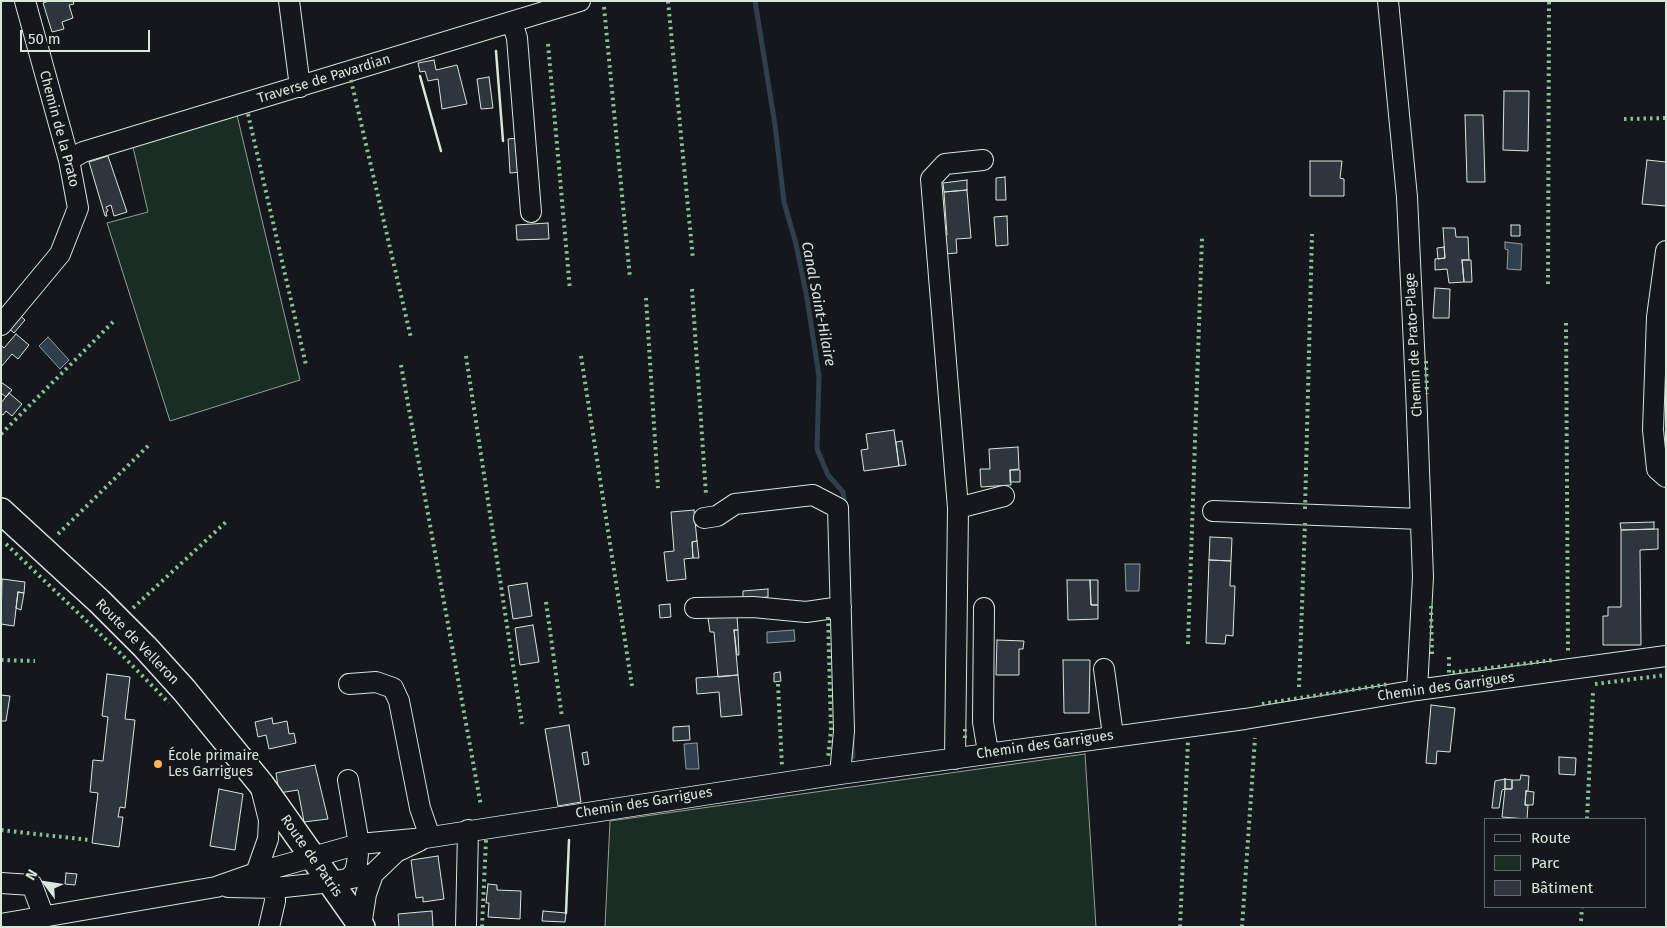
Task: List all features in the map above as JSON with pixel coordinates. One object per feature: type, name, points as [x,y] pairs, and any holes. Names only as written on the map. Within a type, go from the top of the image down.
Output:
[{"type":"main road","name":"Route de Velleron","points":[[1,511],[99,601],[145,647],[184,690],[261,784]]},
{"type":"main road","name":"Route de Patris","points":[[261,784],[313,857],[340,880],[362,926]]},
{"type":"street","name":"Chemin de la Prato","points":[[1,325],[60,254],[78,208],[69,160],[25,1]]},
{"type":"street","points":[[289,1],[300,86]]},
{"type":"street","name":"Traverse de Pavardian","points":[[69,160],[83,152],[580,1]]},
{"type":"street","name":"Chemin de Prato-Plage","points":[[1388,1],[1407,198],[1416,379],[1423,577],[1417,690]]},
{"type":"street","points":[[512,22],[517,38],[531,212]]},
{"type":"street","points":[[955,759],[958,508],[931,179],[945,164],[983,160]]},
{"type":"street","points":[[1666,251],[1657,317],[1653,430],[1657,469],[1666,477]]},
{"type":"street","points":[[704,518],[717,516],[735,504],[813,495],[838,508],[844,731],[840,774]]},
{"type":"street","points":[[958,508],[1004,496]]},
{"type":"street","points":[[1213,511],[1421,519]]},
{"type":"street","points":[[695,608],[753,606],[806,612],[840,607]]},
{"type":"street","points":[[984,608],[983,722],[988,752]]},
{"type":"street","name":"Chemin des Garrigues","points":[[1,924],[216,887],[260,872],[359,844],[427,837],[840,774],[955,759],[988,752],[1245,719],[1417,690],[1666,656]]},
{"type":"street","points":[[1104,669],[1113,736]]},
{"type":"street","points":[[349,684],[376,682],[392,688],[396,694],[427,837]]},
{"type":"street","points":[[340,880],[355,872],[358,863],[359,844],[348,780]]},
{"type":"street","points":[[261,784],[269,820],[268,839],[260,872],[275,888],[275,901],[269,927]]},
{"type":"street","points":[[466,927],[468,830]]},
{"type":"street","name":"Chemin des Garrigues","points":[[362,926],[366,894],[373,874],[396,852],[427,837]]},
{"type":"street","name":"Chemin des Garrigues","points":[[216,887],[275,888],[373,874]]},
{"type":"street","points":[[1,883],[32,885],[44,917]]},
{"type":"green space","points":[[237,115],[300,380],[170,421],[107,223],[148,212],[133,147]]},
{"type":"green space","points":[[1085,754],[1096,927],[605,927],[610,821]]},
{"type":"water","points":[[1505,242],[1522,244],[1521,270],[1507,269],[1508,250],[1505,249]]},
{"type":"water","points":[[48,337],[69,360],[60,369],[39,346]]},
{"type":"water","points":[[1125,564],[1140,564],[1139,591],[1126,591]]},
{"type":"water","points":[[794,630],[795,641],[767,643],[767,632]]},
{"type":"water","points":[[697,743],[699,769],[686,769],[684,744]]},
{"type":"building","points":[[49,1],[73,1],[74,4],[69,5],[73,18],[62,22],[64,29],[52,32],[43,3]]},
{"type":"building","points":[[434,60],[436,70],[457,65],[467,104],[442,109],[438,79],[428,81],[425,71],[420,72],[418,63]]},
{"type":"building","points":[[489,77],[493,108],[481,109],[477,79]]},
{"type":"building","points":[[1504,91],[1529,91],[1528,151],[1503,150]]},
{"type":"building","points":[[1465,115],[1483,115],[1485,182],[1467,182]]},
{"type":"building","points":[[519,138],[522,172],[510,173],[508,139]]},
{"type":"building","points":[[108,156],[127,212],[114,216],[111,205],[106,207],[108,211],[106,212],[107,216],[105,216],[89,162]]},
{"type":"building","points":[[1647,160],[1666,162],[1666,206],[1642,204]]},
{"type":"building","points":[[1310,161],[1342,161],[1340,178],[1344,179],[1344,196],[1310,196]]},
{"type":"building","points":[[1005,177],[1006,200],[996,200],[996,178]]},
{"type":"building","points":[[967,180],[967,190],[944,192],[943,183]]},
{"type":"building","points":[[967,190],[971,238],[956,239],[957,253],[944,254],[943,235],[947,235],[944,192]]},
{"type":"building","points":[[1007,216],[1008,245],[996,246],[994,217]]},
{"type":"building","points":[[548,223],[549,239],[517,240],[516,225]]},
{"type":"building","points":[[1511,225],[1520,225],[1520,236],[1511,236]]},
{"type":"building","points":[[1443,228],[1455,228],[1456,237],[1468,237],[1469,260],[1462,260],[1464,282],[1449,283],[1447,269],[1435,270],[1435,259],[1445,258]]},
{"type":"building","points":[[1444,247],[1445,258],[1438,259],[1437,248]]},
{"type":"building","points":[[1462,260],[1471,260],[1472,282],[1464,282]]},
{"type":"building","points":[[1435,288],[1450,289],[1449,318],[1433,318]]},
{"type":"building","points":[[17,313],[25,320],[14,333],[6,326]]},
{"type":"building","points":[[16,334],[29,345],[18,359],[12,354],[1,367],[1,345],[4,348]]},
{"type":"building","points":[[1,382],[12,390],[6,397],[1,393]]},
{"type":"building","points":[[9,393],[22,404],[12,416],[6,411],[3,415],[1,414],[1,403]]},
{"type":"building","points":[[894,430],[899,466],[864,471],[861,450],[868,449],[866,434]]},
{"type":"building","points":[[902,441],[906,465],[899,466],[896,442]]},
{"type":"building","points":[[1018,447],[1019,469],[1010,470],[1011,485],[981,487],[980,469],[990,469],[989,449]]},
{"type":"building","points":[[1010,470],[1020,470],[1020,482],[1010,482]]},
{"type":"building","points":[[694,510],[697,541],[692,542],[693,558],[684,559],[686,579],[667,581],[664,552],[674,551],[671,512]]},
{"type":"building","points":[[1654,522],[1654,529],[1621,530],[1620,523]]},
{"type":"building","points":[[1658,529],[1658,549],[1640,550],[1641,645],[1603,645],[1603,616],[1608,616],[1608,607],[1621,607],[1621,530]]},
{"type":"building","points":[[1210,537],[1232,538],[1231,561],[1209,560]]},
{"type":"building","points":[[697,541],[699,558],[693,558],[692,542]]},
{"type":"building","points":[[1209,560],[1231,561],[1230,586],[1235,586],[1233,636],[1226,635],[1225,644],[1206,643]]},
{"type":"building","points":[[2,579],[25,582],[24,593],[18,592],[14,626],[1,624]]},
{"type":"building","points":[[1067,580],[1090,580],[1091,605],[1098,605],[1098,619],[1068,620]]},
{"type":"building","points":[[1090,580],[1098,580],[1098,605],[1091,605]]},
{"type":"building","points":[[527,583],[532,616],[513,619],[508,586]]},
{"type":"building","points":[[768,589],[768,597],[743,599],[743,591]]},
{"type":"building","points":[[18,592],[24,593],[21,610],[16,608]]},
{"type":"building","points":[[670,604],[671,617],[660,618],[659,605]]},
{"type":"building","points":[[737,616],[738,630],[734,630],[738,675],[718,677],[714,632],[710,632],[708,618]]},
{"type":"building","points":[[533,625],[539,662],[520,665],[515,628]]},
{"type":"building","points":[[734,630],[738,630],[739,655],[737,655]]},
{"type":"building","points":[[997,640],[1024,641],[1023,649],[1019,649],[1019,675],[996,675]]},
{"type":"building","points":[[1063,660],[1090,660],[1089,713],[1064,713]]},
{"type":"building","points":[[780,672],[781,681],[774,682],[774,673]]},
{"type":"building","points":[[107,674],[130,677],[125,719],[135,720],[125,808],[120,807],[118,817],[123,817],[119,847],[92,843],[98,793],[90,792],[93,760],[103,761],[108,717],[102,716]]},
{"type":"building","points":[[738,675],[742,715],[721,717],[719,692],[697,694],[696,678]]},
{"type":"building","points":[[1,695],[10,696],[6,721],[1,721]]},
{"type":"building","points":[[1431,705],[1455,708],[1450,752],[1437,751],[1436,764],[1426,763]]},
{"type":"building","points":[[272,718],[273,724],[287,721],[289,734],[294,733],[296,743],[269,749],[266,735],[258,737],[255,722]]},
{"type":"building","points":[[569,725],[581,802],[558,806],[545,729]]},
{"type":"building","points":[[689,726],[690,740],[673,741],[673,727]]},
{"type":"building","points":[[587,752],[589,764],[584,765],[582,753]]},
{"type":"building","points":[[1559,757],[1576,758],[1575,775],[1559,774]]},
{"type":"building","points":[[315,765],[328,819],[304,822],[298,790],[279,793],[276,773]]},
{"type":"building","points":[[1521,775],[1529,776],[1525,805],[1528,805],[1527,818],[1502,817],[1505,789],[1512,789],[1512,780],[1520,780]]},
{"type":"building","points":[[1505,779],[1505,789],[1502,790],[1499,808],[1492,808],[1495,781]]},
{"type":"building","points":[[1505,779],[1512,780],[1512,789],[1505,789]]},
{"type":"building","points":[[219,789],[243,794],[235,850],[210,846]]},
{"type":"building","points":[[1526,791],[1534,792],[1533,805],[1525,805]]},
{"type":"building","points":[[438,856],[444,899],[423,902],[423,897],[416,898],[411,860]]},
{"type":"building","points":[[66,873],[77,874],[75,885],[65,884]]},
{"type":"building","points":[[488,884],[497,885],[497,890],[521,891],[520,919],[488,917],[489,903],[486,903]]},
{"type":"building","points":[[432,911],[433,927],[399,927],[398,914]]},
{"type":"building","points":[[543,911],[566,913],[565,922],[542,921]]},
{"type":"waterway","name":"Canal Saint-Hilaire","points":[[755,1],[775,125],[784,202],[796,244],[807,298],[819,376],[817,449],[828,475],[843,492],[845,507]]},
{"type":"waterway","name":"Canal Saint-Hilaire","points":[[852,740],[853,757]]},
{"type":"hedge","points":[[668,1],[693,259]]},
{"type":"hedge","points":[[1548,284],[1549,1]]},
{"type":"hedge","points":[[604,7],[630,278]]},
{"type":"hedge","points":[[548,44],[570,290]]},
{"type":"hedge","points":[[351,80],[411,338]]},
{"type":"hedge","points":[[248,114],[306,365]]},
{"type":"hedge","points":[[1624,119],[1666,118]]},
{"type":"hedge","points":[[1305,509],[1312,234]]},
{"type":"hedge","points":[[1188,644],[1202,238]]},
{"type":"hedge","points":[[692,289],[706,494]]},
{"type":"hedge","points":[[646,298],[658,488]]},
{"type":"hedge","points":[[1,434],[113,322]]},
{"type":"hedge","points":[[1566,323],[1568,651]]},
{"type":"hedge","points":[[466,356],[522,724]]},
{"type":"hedge","points":[[581,356],[632,686]]},
{"type":"hedge","points":[[1426,361],[1427,394]]},
{"type":"hedge","points":[[401,365],[481,806]]},
{"type":"hedge","points":[[58,534],[151,443]]},
{"type":"hedge","points":[[133,608],[227,521]]},
{"type":"hedge","points":[[1299,687],[1305,523]]},
{"type":"hedge","points":[[6,544],[120,653],[169,703]]},
{"type":"hedge","points":[[546,602],[562,717]]},
{"type":"hedge","points":[[1431,606],[1432,655]]},
{"type":"hedge","points":[[828,617],[831,730],[828,758]]},
{"type":"hedge","points":[[1449,657],[1449,673],[1554,660]]},
{"type":"hedge","points":[[1,660],[35,661]]},
{"type":"hedge","points":[[1595,684],[1666,675]]},
{"type":"hedge","points":[[778,684],[782,767]]},
{"type":"hedge","points":[[1262,704],[1389,684]]},
{"type":"hedge","points":[[1587,818],[1593,692]]},
{"type":"hedge","points":[[965,725],[965,738]]},
{"type":"hedge","points":[[1242,927],[1255,738]]},
{"type":"hedge","points":[[1180,927],[1188,740]]},
{"type":"hedge","points":[[1,830],[89,840]]},
{"type":"hedge","points":[[482,927],[486,840]]},
{"type":"hedge","points":[[1581,921],[1582,908]]},
{"type":"wall","points":[[496,51],[503,141]]},
{"type":"wall","points":[[420,76],[441,151]]},
{"type":"wall","points":[[566,913],[569,840]]},
{"type":"place","name":"École primaire Les Garrigues","points":[[158,764]]}]
